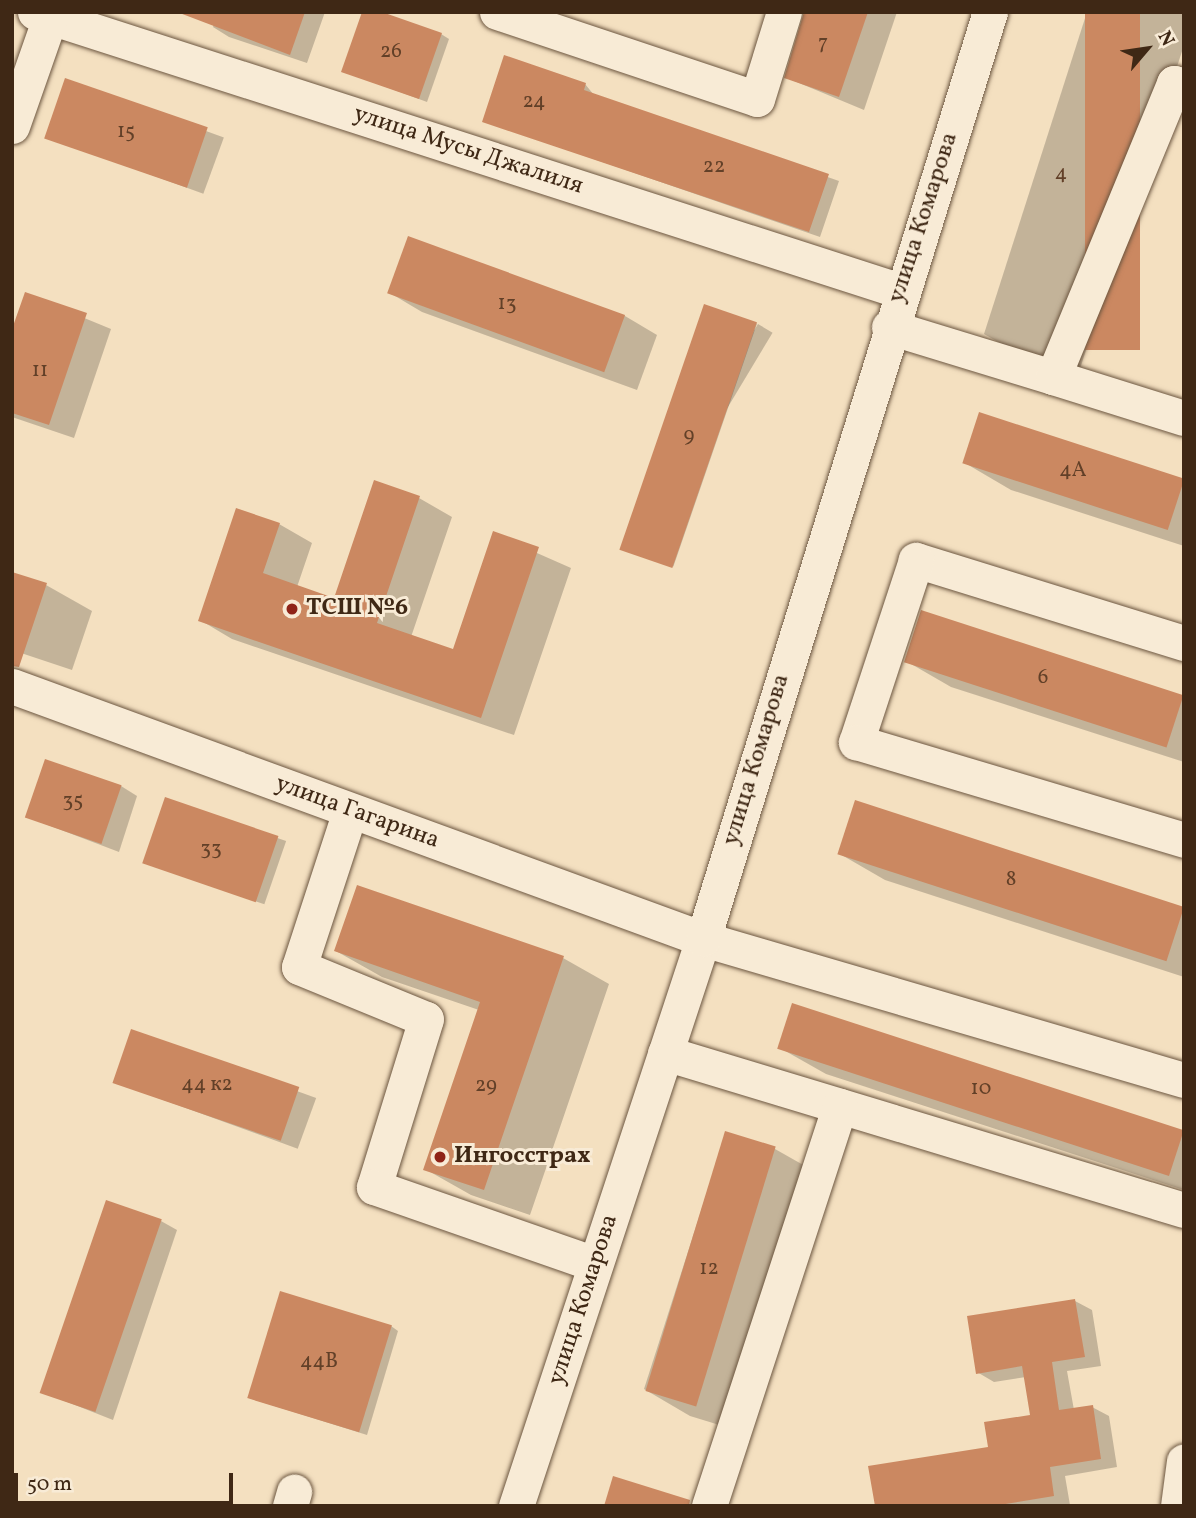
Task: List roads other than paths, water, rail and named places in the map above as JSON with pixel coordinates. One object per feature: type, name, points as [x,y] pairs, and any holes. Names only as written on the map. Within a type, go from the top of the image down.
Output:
[{"type":"street","points":[[497,12],[757,99],[784,12]]},
{"type":"street","name":"улица Комарова","points":[[516,1506],[703,939],[889,327],[990,12]]},
{"type":"street","points":[[12,125],[46,14]]},
{"type":"street","name":"улица Мусы Джалиля","points":[[46,14],[901,290]]},
{"type":"street","points":[[1052,377],[1180,81]]},
{"type":"street","points":[[889,327],[1184,418]]},
{"type":"street","points":[[1184,643],[916,560],[856,742],[1184,840]]},
{"type":"street","name":"улица Гагарина","points":[[12,686],[703,939],[1184,1080]]},
{"type":"street","points":[[350,811],[299,967],[426,1019],[374,1187],[595,1264]]},
{"type":"street","points":[[665,1053],[1184,1210]]},
{"type":"street","points":[[709,1506],[839,1106]]},
{"type":"street","points":[[1178,1506],[1184,1461]]},
{"type":"place","name":"ТСШ №6","points":[[292,609]]},
{"type":"place","name":"Ингосстрах","points":[[440,1157]]}]
